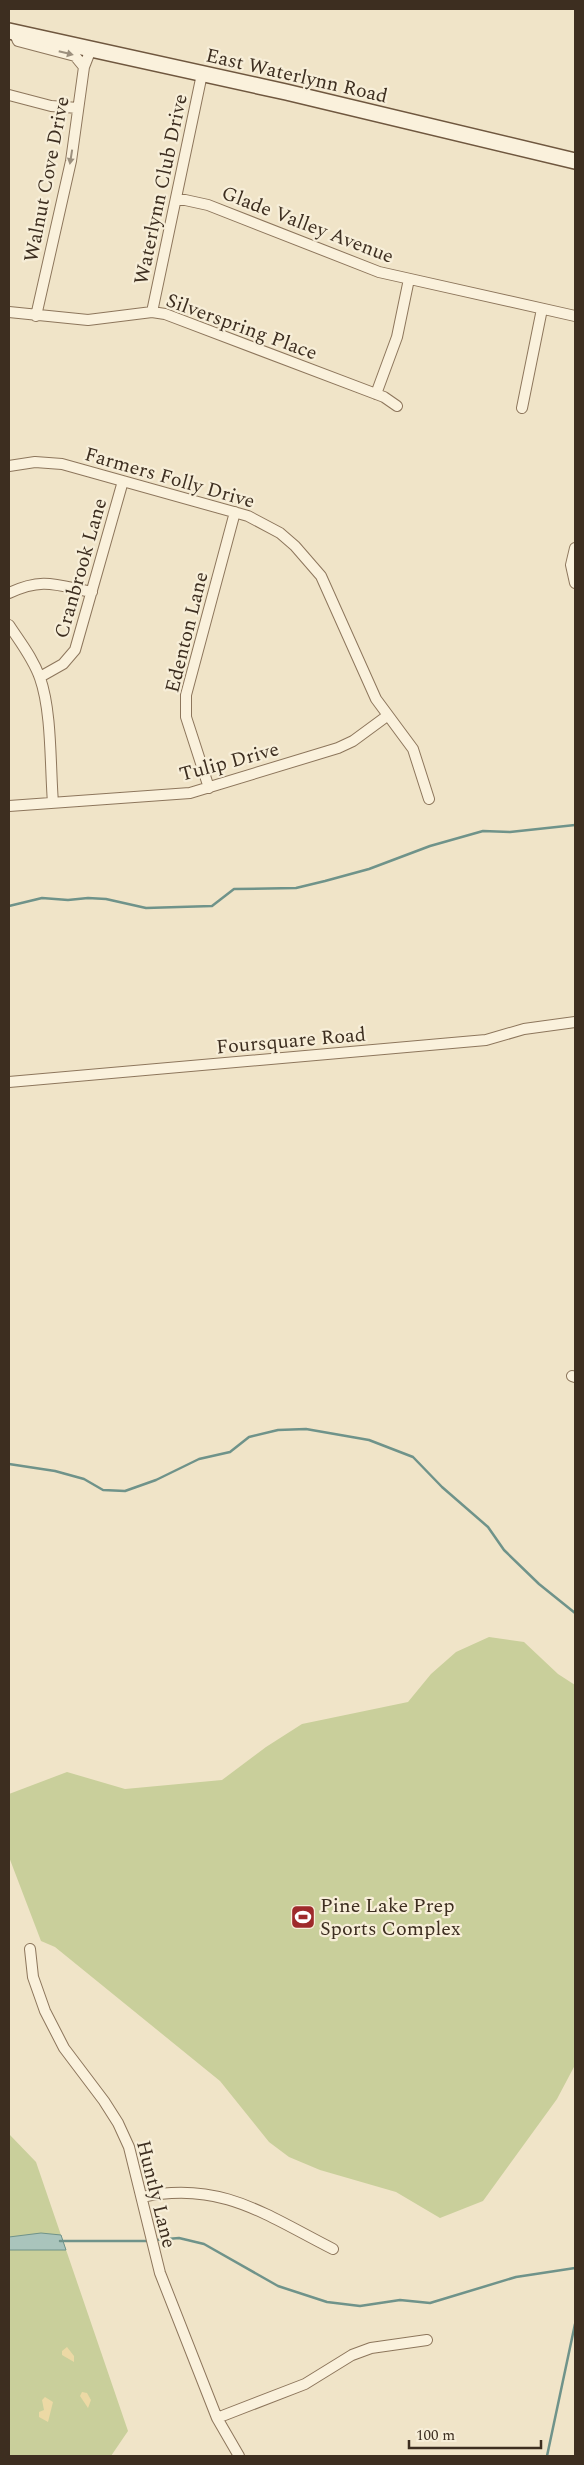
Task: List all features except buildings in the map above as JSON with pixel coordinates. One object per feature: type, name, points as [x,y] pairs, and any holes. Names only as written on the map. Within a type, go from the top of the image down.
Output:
[{"type":"street","name":"East Waterlynn Road","points":[[11,31],[575,161]]},
{"type":"street","points":[[11,31],[18,41],[75,56],[84,67]]},
{"type":"street","name":"Walnut Cove Drive","points":[[36,316],[71,161],[84,67],[91,49]]},
{"type":"street","name":"Waterlynn Club Drive","points":[[152,312],[202,74]]},
{"type":"street","points":[[9,95],[51,106],[78,108]]},
{"type":"street","name":"Glade Valley Avenue","points":[[176,198],[208,205],[379,272],[575,316]]},
{"type":"street","points":[[376,394],[397,337],[409,278]]},
{"type":"street","points":[[522,408],[542,309]]},
{"type":"street","name":"Silverspring Place","points":[[9,312],[88,320],[152,312],[165,314],[376,394],[397,406]]},
{"type":"street","name":"Farmers Folly Drive","points":[[9,466],[35,462],[62,464],[248,516],[280,533],[295,546],[321,576],[376,699],[413,749],[429,798]]},
{"type":"street","name":"Cranbrook Lane","points":[[40,677],[63,664],[76,650],[122,481]]},
{"type":"street","name":"Edenton Lane","points":[[208,788],[186,717],[186,695],[235,512]]},
{"type":"street","points":[[575,548],[570,565],[575,583]]},
{"type":"street","points":[[9,593],[29,584],[44,583],[92,592]]},
{"type":"street","points":[[9,625],[27,651],[40,677],[46,702],[53,803]]},
{"type":"street","name":"Tulip Drive","points":[[9,806],[190,793],[338,748],[353,741],[387,716]]},
{"type":"street","name":"Foursquare Road","points":[[9,1082],[486,1040],[524,1029],[575,1022]]},
{"type":"street","name":"Huntly Lane","points":[[30,1949],[33,1977],[45,2011],[64,2048],[118,2122],[129,2146],[160,2273],[217,2418],[239,2456]]},
{"type":"street","points":[[142,2197],[163,2192],[195,2192],[221,2196],[250,2207],[333,2249]]},
{"type":"street","points":[[217,2418],[305,2384],[352,2355],[372,2348],[427,2340]]},
{"type":"green space","name":"Pine Lake Prep Sports Complex","points":[[489,1637],[524,1642],[558,1674],[575,1685],[575,2065],[557,2099],[483,2201],[440,2218],[396,2192],[320,2170],[289,2157],[269,2142],[220,2081],[55,1947],[41,1941],[9,1857],[9,1794],[67,1772],[125,1789],[222,1780],[266,1747],[302,1724],[408,1702],[431,1674],[456,1652]]},
{"type":"green space","points":[[9,2134],[36,2162],[128,2431],[111,2456],[9,2456]]},
{"type":"sand","points":[[67,2347],[74,2356],[74,2362],[62,2355],[62,2351]]},
{"type":"sand","points":[[82,2392],[87,2393],[91,2400],[88,2408],[80,2396]]},
{"type":"sand","points":[[45,2397],[53,2402],[48,2422],[39,2417],[39,2412],[44,2410],[42,2400]]},
{"type":"water","points":[[41,2233],[61,2235],[66,2250],[9,2250],[9,2237]]},
{"type":"waterway","points":[[9,906],[42,898],[68,900],[106,899],[146,908],[212,906],[234,889],[296,888],[369,869],[430,846],[483,831],[510,832],[575,825]]},
{"type":"waterway","points":[[9,1464],[55,1471],[84,1479],[103,1490],[125,1491],[156,1480],[199,1459],[230,1452],[249,1437],[278,1430],[306,1429],[369,1440],[413,1457],[442,1487],[488,1527],[504,1550],[539,1584],[575,1613]]},
{"type":"waterway","points":[[155,2240],[179,2238],[204,2244],[278,2286],[327,2302],[360,2306],[400,2300],[430,2303],[516,2277],[575,2268]]},
{"type":"waterway","points":[[60,2241],[149,2241]]},
{"type":"waterway","points":[[547,2456],[575,2324]]},
{"type":"place","name":"Pine Lake Prep Sports Complex","points":[[303,1917]]}]
